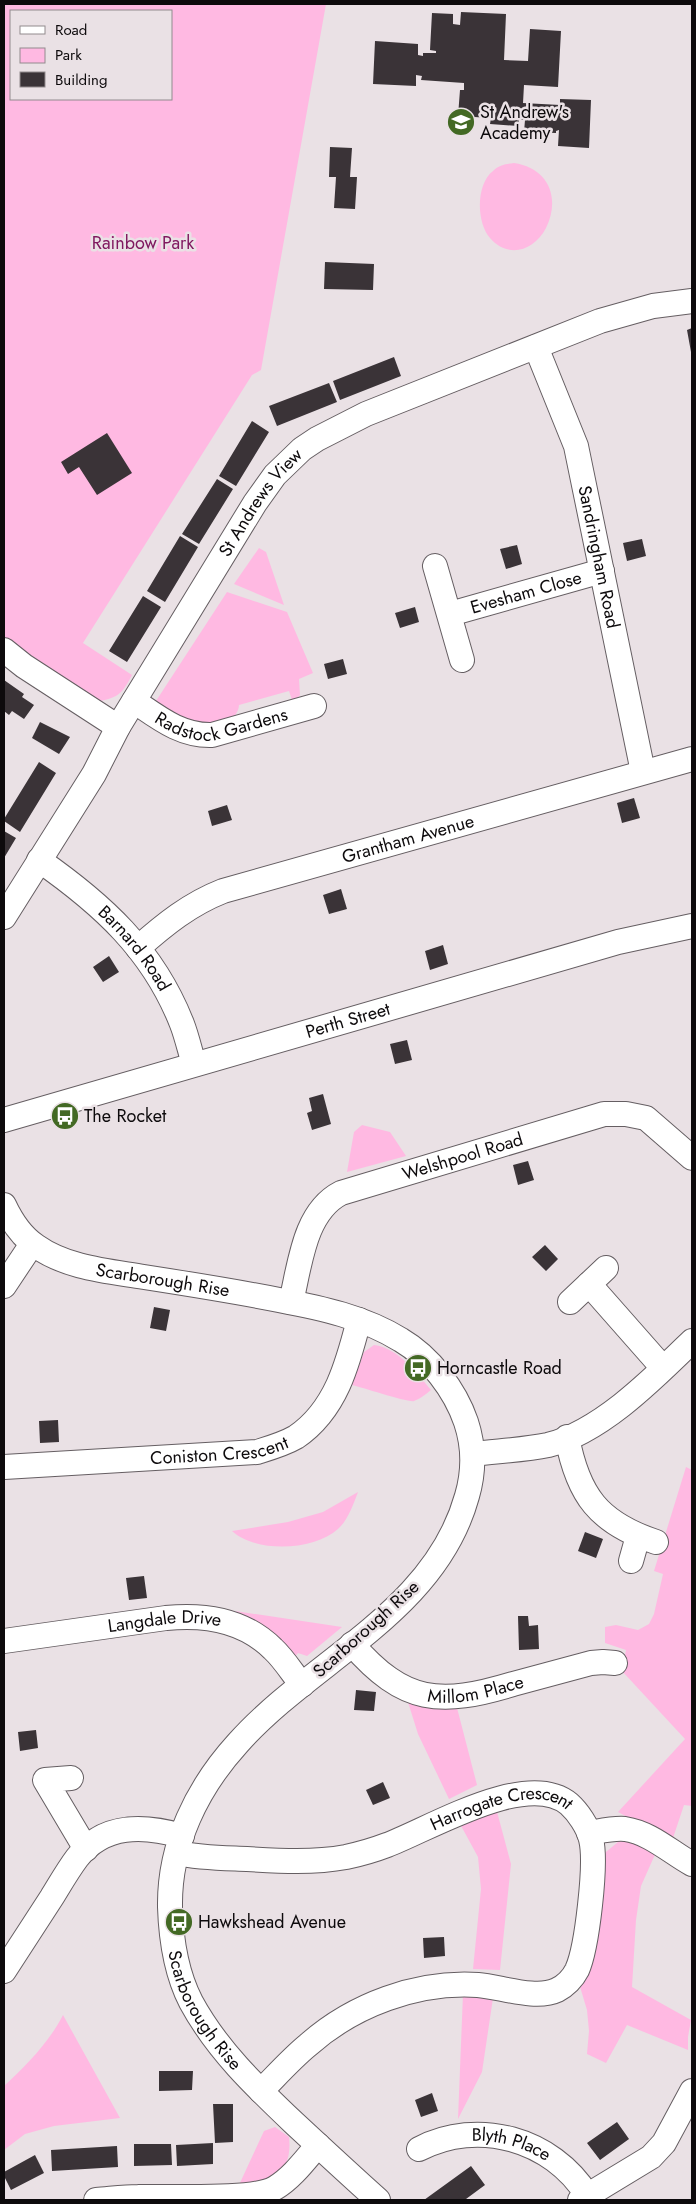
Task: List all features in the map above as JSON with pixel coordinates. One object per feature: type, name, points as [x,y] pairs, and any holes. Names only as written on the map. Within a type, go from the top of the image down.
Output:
[{"type":"street","name":"St Andrews View","points":[[4,917],[94,774],[118,727],[255,504],[275,475],[302,449],[317,439],[366,414],[600,321],[653,306],[692,301]]},
{"type":"street","name":"Sandringham Road","points":[[536,347],[576,446],[643,772]]},
{"type":"street","points":[[435,566],[462,660]]},
{"type":"street","name":"Evesham Close","points":[[450,614],[602,571]]},
{"type":"street","points":[[4,650],[24,666],[118,727]]},
{"type":"street","name":"Radstock Gardens","points":[[134,701],[171,726],[201,735],[212,734],[314,706]]},
{"type":"street","name":"Grantham Avenue","points":[[138,948],[185,908],[223,891],[692,759]]},
{"type":"street","name":"Barnard Road","points":[[39,860],[108,913],[138,948],[173,1004],[183,1025],[194,1064]]},
{"type":"street","name":"Perth Street","points":[[4,1120],[608,945],[692,926]]},
{"type":"street","name":"Welshpool Road","points":[[292,1302],[302,1258],[315,1217],[326,1203],[341,1193],[604,1114],[626,1114],[646,1118],[692,1158]]},
{"type":"street","name":"Scarborough Rise","points":[[4,1204],[12,1222],[32,1244],[62,1260],[95,1269],[292,1302],[359,1320],[390,1334],[409,1345],[428,1362],[447,1384],[467,1424],[472,1454],[472,1473],[465,1506],[459,1522],[436,1562],[413,1590],[372,1629],[262,1719],[224,1759],[206,1784],[179,1844],[170,1886],[171,1934],[182,1981],[190,1999],[212,2036],[241,2072],[260,2091],[378,2200]]},
{"type":"street","points":[[4,1286],[32,1244]]},
{"type":"street","points":[[570,1302],[606,1268]]},
{"type":"street","points":[[588,1284],[663,1368]]},
{"type":"street","name":"Coniston Crescent","points":[[4,1467],[257,1452],[284,1443],[297,1436],[318,1417],[331,1399],[340,1384],[359,1320]]},
{"type":"street","points":[[472,1454],[549,1444],[606,1419],[692,1341]]},
{"type":"street","points":[[567,1437],[570,1457],[592,1504],[611,1521],[647,1539],[631,1560]]},
{"type":"street","name":"Langdale Drive","points":[[4,1641],[166,1618],[186,1616],[208,1617],[239,1626],[261,1639],[274,1650],[302,1686]]},
{"type":"street","name":"Millom Place","points":[[352,1644],[370,1666],[401,1686],[426,1695],[449,1698],[471,1696],[591,1663],[616,1663]]},
{"type":"street","points":[[72,1778],[45,1780],[86,1849]]},
{"type":"street","name":"Harrogate Crescent","points":[[179,1844],[209,1858],[265,1860],[333,1859],[388,1845],[499,1798],[526,1793],[546,1795],[566,1801],[589,1833],[594,1862],[590,1905],[579,1963],[575,1973],[564,1985],[553,1991],[537,1994],[476,1985],[445,1986],[391,1998],[360,2010],[325,2031],[260,2091]]},
{"type":"street","points":[[4,1971],[77,1858],[86,1849],[112,1833],[133,1828],[156,1829],[179,1844]]},
{"type":"street","points":[[589,1833],[613,1830],[634,1832],[669,1848],[692,1864]]},
{"type":"street","points":[[583,2198],[651,2157],[664,2143],[692,2091]]},
{"type":"street","name":"Blyth Place","points":[[419,2149],[433,2141],[470,2134],[493,2135],[518,2141],[538,2149],[560,2163],[577,2180],[583,2198]]},
{"type":"street","points":[[96,2200],[135,2197],[228,2196],[263,2192],[273,2189],[287,2179],[318,2145]]},
{"type":"green space","name":"Rainbow Park","points":[[4,4],[326,4],[261,370],[252,375],[83,643],[132,675],[120,693],[99,701],[4,637]]},
{"type":"green space","points":[[514,163],[526,166],[543,178],[551,195],[552,205],[550,217],[541,236],[528,247],[520,250],[505,249],[497,245],[485,231],[480,213],[481,194],[487,177],[498,167]]},
{"type":"green space","points":[[259,548],[266,552],[284,605],[234,584]]},
{"type":"green space","points":[[227,592],[287,612],[313,673],[299,679],[300,695],[293,703],[289,691],[239,705],[234,717],[222,723],[215,725],[194,724],[154,704]]},
{"type":"green space","points":[[362,1125],[390,1132],[406,1156],[347,1172],[354,1132]]},
{"type":"green space","points":[[374,1345],[383,1347],[399,1356],[431,1390],[418,1399],[410,1401],[352,1385],[364,1352]]},
{"type":"green space","points":[[686,1467],[692,1470],[692,1806],[684,1805],[672,1841],[618,1812],[685,1739],[622,1671],[626,1650],[605,1643],[605,1627],[616,1625],[638,1630],[649,1624],[654,1614],[663,1574],[654,1571]]},
{"type":"green space","points":[[358,1492],[350,1512],[342,1525],[328,1536],[315,1542],[300,1545],[270,1546],[242,1538],[232,1531],[288,1522],[323,1512]]},
{"type":"green space","points":[[235,1611],[342,1627],[307,1656],[298,1653],[294,1658]]},
{"type":"green space","points":[[407,1699],[456,1704],[477,1785],[449,1799],[418,1734]]},
{"type":"green space","points":[[496,1808],[511,1864],[500,1970],[473,1969],[481,1889],[478,1857],[459,1822]]},
{"type":"green space","points":[[629,1833],[657,1850],[641,1886],[636,1920],[632,1987],[691,2020],[688,2050],[627,2025],[606,2063],[587,2054],[589,2031],[587,2010],[578,1980],[601,1856]]},
{"type":"green space","points":[[463,1994],[493,1998],[482,2072],[458,2119]]},
{"type":"green space","points":[[63,2015],[120,2118],[54,2126],[25,2134],[4,2150],[4,2086],[37,2053],[58,2025]]},
{"type":"green space","points":[[275,2127],[289,2137],[287,2160],[283,2167],[270,2178],[239,2185],[264,2131]]},
{"type":"building","points":[[461,12],[506,14],[504,60],[528,61],[530,29],[561,31],[558,87],[524,85],[523,103],[560,105],[560,99],[591,100],[589,148],[558,146],[559,130],[556,133],[524,132],[525,120],[519,120],[519,126],[490,124],[491,118],[458,116],[460,90],[464,90],[464,83],[421,80],[422,76],[416,75],[416,86],[373,84],[375,41],[418,44],[418,55],[423,56],[423,53],[436,53],[436,51],[430,50],[432,13],[453,14],[453,24],[460,25]]},
{"type":"building","points":[[330,147],[352,148],[350,177],[357,177],[355,209],[334,208],[336,177],[329,177]]},
{"type":"building","points":[[325,262],[374,264],[373,290],[324,289]]},
{"type":"building","points":[[692,328],[692,351],[691,352],[687,330]]},
{"type":"building","points":[[394,357],[401,376],[340,400],[333,381]]},
{"type":"building","points":[[329,383],[337,402],[277,426],[269,406]]},
{"type":"building","points":[[252,421],[269,432],[236,486],[219,476]]},
{"type":"building","points":[[107,433],[132,473],[97,495],[79,467],[68,474],[61,462]]},
{"type":"building","points":[[217,479],[233,489],[199,544],[182,534]]},
{"type":"building","points":[[180,536],[198,547],[165,602],[147,591]]},
{"type":"building","points":[[642,539],[646,556],[627,561],[623,543]]},
{"type":"building","points":[[517,545],[522,564],[506,569],[500,549]]},
{"type":"building","points":[[143,596],[161,607],[127,662],[109,651]]},
{"type":"building","points":[[415,607],[419,622],[400,628],[395,613]]},
{"type":"building","points":[[343,659],[347,674],[328,679],[324,664]]},
{"type":"building","points":[[4,680],[24,694],[22,697],[34,705],[24,719],[12,711],[9,715],[4,711]]},
{"type":"building","points":[[40,722],[70,737],[59,754],[32,738]]},
{"type":"building","points":[[39,762],[56,773],[20,832],[4,821],[4,819]]},
{"type":"building","points":[[634,798],[640,818],[622,823],[617,803]]},
{"type":"building","points":[[227,805],[232,820],[212,826],[208,811]]},
{"type":"building","points":[[4,831],[16,838],[4,858]]},
{"type":"building","points":[[341,889],[347,909],[329,914],[323,895]]},
{"type":"building","points":[[443,945],[448,964],[430,970],[425,951]]},
{"type":"building","points":[[109,956],[119,972],[103,982],[93,967]]},
{"type":"building","points":[[407,1040],[412,1060],[395,1064],[390,1044]]},
{"type":"building","points":[[323,1094],[331,1124],[312,1130],[307,1113],[312,1111],[309,1098]]},
{"type":"building","points":[[528,1161],[534,1180],[518,1185],[513,1165]]},
{"type":"building","points":[[545,1245],[558,1259],[546,1271],[532,1257]]},
{"type":"building","points":[[154,1307],[170,1310],[166,1331],[150,1328]]},
{"type":"building","points":[[58,1420],[59,1442],[40,1443],[39,1421]]},
{"type":"building","points":[[585,1532],[603,1539],[596,1558],[578,1551]]},
{"type":"building","points":[[144,1576],[147,1598],[129,1600],[126,1578]]},
{"type":"building","points":[[518,1616],[528,1616],[529,1626],[538,1625],[539,1649],[519,1650]]},
{"type":"building","points":[[356,1690],[376,1692],[374,1711],[354,1710]]},
{"type":"building","points":[[36,1730],[38,1748],[20,1751],[18,1732]]},
{"type":"building","points":[[383,1782],[390,1798],[373,1805],[366,1790]]},
{"type":"building","points":[[444,1937],[445,1956],[424,1958],[423,1938]]},
{"type":"building","points":[[159,2071],[193,2071],[192,2090],[159,2091]]},
{"type":"building","points":[[432,2093],[438,2111],[421,2117],[415,2100]]},
{"type":"building","points":[[213,2104],[233,2104],[233,2142],[215,2143]]},
{"type":"building","points":[[617,2122],[629,2139],[600,2160],[587,2143]]},
{"type":"building","points":[[213,2143],[213,2164],[177,2166],[176,2145]]},
{"type":"building","points":[[134,2144],[171,2144],[172,2165],[134,2166]]},
{"type":"building","points":[[117,2146],[118,2167],[52,2171],[51,2150]]},
{"type":"building","points":[[35,2155],[44,2173],[11,2190],[4,2172]]},
{"type":"building","points":[[471,2166],[485,2185],[466,2199],[424,2200]]},
{"type":"place","name":"St Andrew's Academy","points":[[461,122]]},
{"type":"place","name":"The Rocket","points":[[65,1116]]},
{"type":"place","name":"Horncastle Road","points":[[418,1368]]},
{"type":"place","name":"Hawkshead Avenue","points":[[179,1922]]}]
